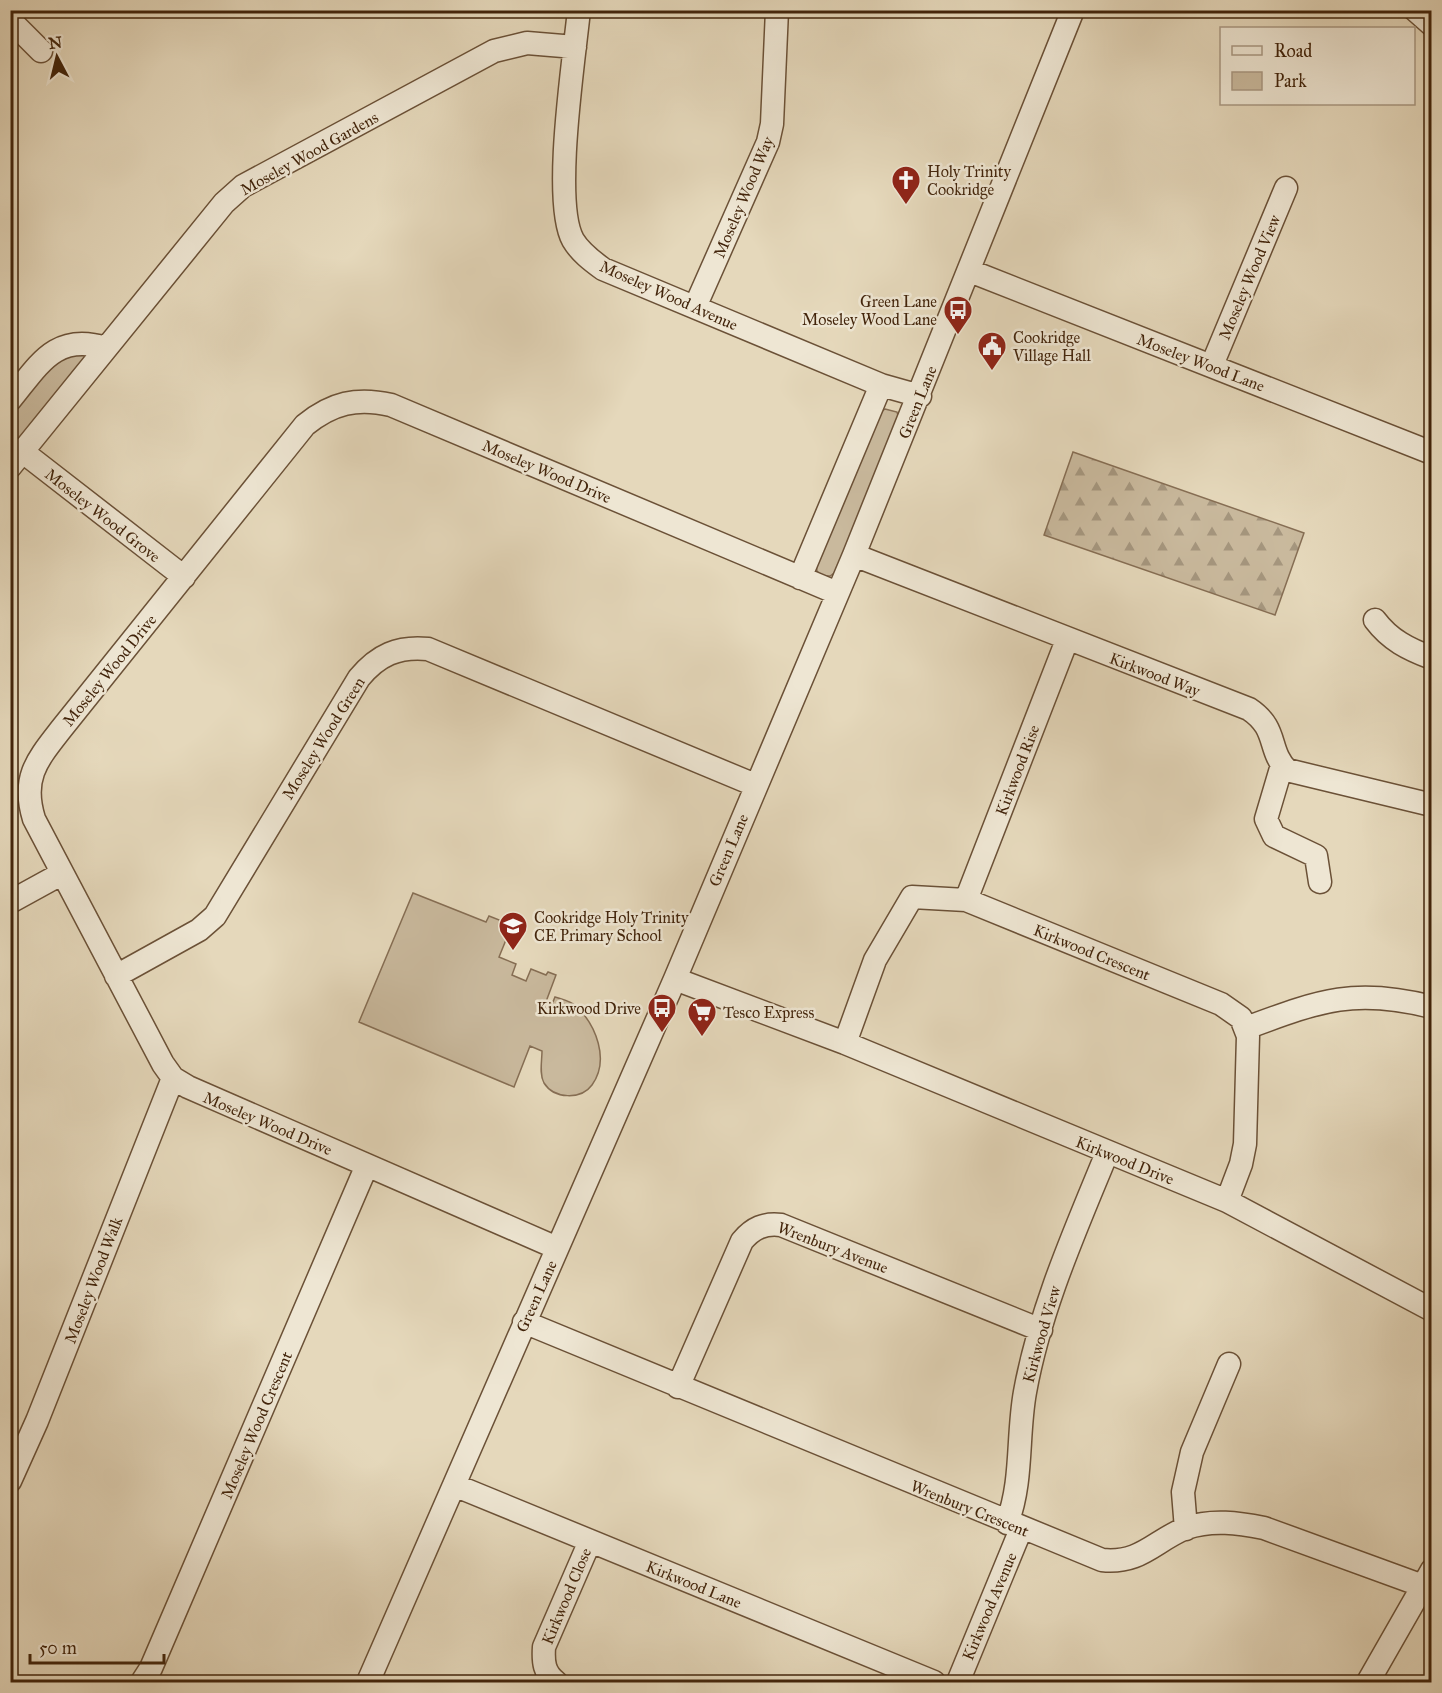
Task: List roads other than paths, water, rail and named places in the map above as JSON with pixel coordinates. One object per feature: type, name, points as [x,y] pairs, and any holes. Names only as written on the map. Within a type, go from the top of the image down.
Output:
[{"type":"street","name":"Moseley Wood Avenue","points":[[579,10],[563,183],[563,208],[573,241],[586,256],[603,269],[881,385],[920,396]]},
{"type":"street","name":"Moseley Wood Way","points":[[695,307],[768,142],[772,124],[777,10]]},
{"type":"street","name":"Green Lane","points":[[368,1683],[675,979],[854,555],[920,396],[1073,10]]},
{"type":"street","points":[[1415,10],[1431,25]]},
{"type":"street","points":[[10,20],[41,51]]},
{"type":"street","name":"Moseley Wood Gardens","points":[[16,459],[224,203],[243,186],[494,51],[527,43],[575,47]]},
{"type":"street","name":"Moseley Wood View","points":[[1212,366],[1286,188]]},
{"type":"street","name":"Moseley Wood Lane","points":[[970,271],[1431,453]]},
{"type":"street","points":[[10,400],[46,357],[55,350],[77,342],[106,348]]},
{"type":"street","points":[[800,578],[881,385]]},
{"type":"street","name":"Moseley Wood Drive","points":[[557,1248],[188,1088],[173,1078],[163,1064],[61,874],[34,819],[28,801],[32,771],[44,751],[305,425],[335,405],[372,400],[390,405],[837,593]]},
{"type":"street","name":"Moseley Wood Grove","points":[[16,459],[184,577]]},
{"type":"street","name":"Kirkwood Way","points":[[854,555],[1249,709],[1262,718],[1269,729],[1282,765]]},
{"type":"street","points":[[1375,620],[1385,633],[1407,648],[1431,658]]},
{"type":"street","name":"Kirkwood Rise","points":[[966,900],[1068,640]]},
{"type":"street","name":"Moseley Wood Green","points":[[116,976],[199,930],[215,916],[359,678],[383,655],[399,649],[428,649],[755,785]]},
{"type":"street","points":[[1320,882],[1316,856],[1274,836],[1266,819],[1282,765],[1294,773],[1431,805]]},
{"type":"street","points":[[10,902],[61,874]]},
{"type":"street","name":"Kirkwood Crescent","points":[[845,1043],[875,960],[912,897],[966,900],[1221,1004],[1241,1018],[1246,1028]]},
{"type":"street","name":"Kirkwood Drive","points":[[675,979],[845,1043],[1107,1154],[1227,1201],[1431,1310]]},
{"type":"street","points":[[1227,1201],[1241,1164],[1245,1144],[1246,1028],[1301,1008],[1346,998],[1396,998],[1431,1007]]},
{"type":"street","name":"Moseley Wood Walk","points":[[10,1480],[38,1421],[173,1078]]},
{"type":"street","name":"Kirkwood View","points":[[1014,1526],[1019,1435],[1025,1391],[1054,1285],[1107,1154]]},
{"type":"street","name":"Moseley Wood Crescent","points":[[142,1683],[151,1668],[367,1165]]},
{"type":"street","name":"Wrenbury Avenue","points":[[678,1387],[742,1241],[749,1233],[770,1224],[781,1225],[1041,1330]]},
{"type":"street","name":"Wrenbury Crescent","points":[[524,1322],[1014,1526],[1102,1560],[1118,1562],[1149,1551],[1186,1528],[1208,1523],[1238,1523],[1264,1528],[1427,1578]]},
{"type":"street","points":[[1186,1528],[1183,1492],[1191,1452],[1229,1364]]},
{"type":"street","name":"Kirkwood Lane","points":[[454,1485],[934,1683]]},
{"type":"street","name":"Kirkwood Avenue","points":[[958,1683],[1014,1526]]},
{"type":"street","name":"Kirkwood Close","points":[[556,1683],[549,1677],[543,1662],[544,1647],[590,1540]]},
{"type":"street","points":[[1368,1683],[1427,1578]]},
{"type":"place","name":"Holy Trinity Cookridge","points":[[906,206]]},
{"type":"place","name":"Green Lane Moseley Wood Lane","points":[[958,336]]},
{"type":"place","name":"Cookridge Village Hall","points":[[992,372]]},
{"type":"place","name":"Cookridge Holy Trinity CE Primary School","points":[[513,952]]},
{"type":"place","name":"Kirkwood Drive","points":[[662,1034]]},
{"type":"place","name":"Tesco Express","points":[[702,1038]]}]
